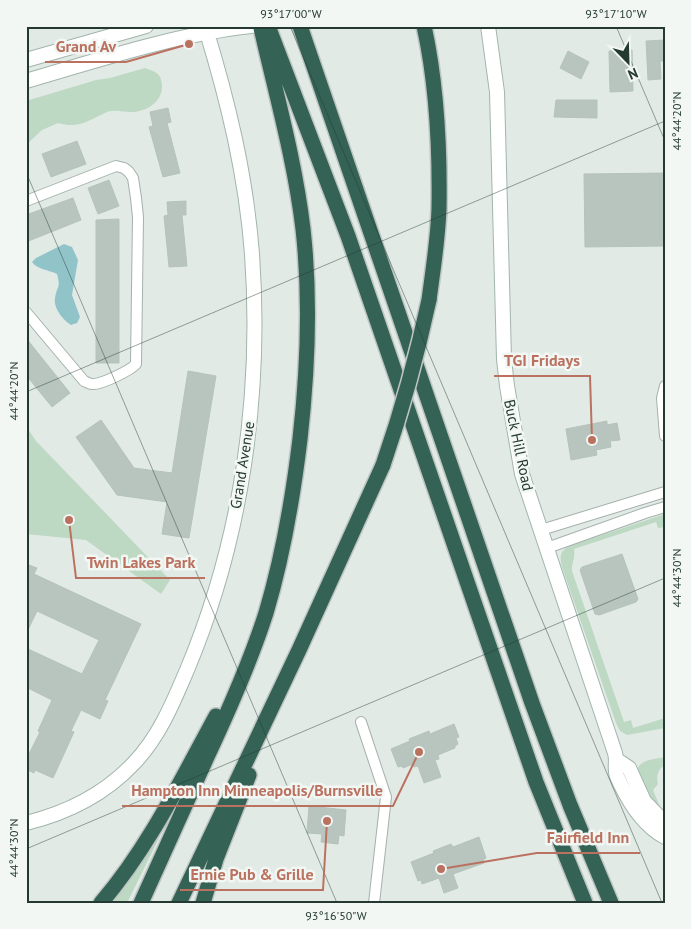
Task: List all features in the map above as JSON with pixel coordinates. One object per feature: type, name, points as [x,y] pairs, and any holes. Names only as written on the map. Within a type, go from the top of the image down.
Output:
[{"type":"highway","points":[[260,26],[348,236],[523,748],[585,903]]},
{"type":"highway","points":[[141,903],[232,703],[254,647],[266,613],[294,493],[308,362],[308,294],[303,228],[268,26]]},
{"type":"highway","points":[[300,26],[538,720],[570,805],[611,903]]},
{"type":"highway","points":[[179,903],[361,516],[383,465],[416,360],[429,300],[439,210],[439,155],[432,72],[424,26]]},
{"type":"highway","points":[[101,903],[132,863],[157,824],[254,647]]},
{"type":"highway","points":[[203,903],[216,859],[298,650]]},
{"type":"street","points":[[26,60],[146,26]]},
{"type":"street","points":[[26,81],[206,30],[251,26]]},
{"type":"street","name":"Buck Hill Road","points":[[488,26],[497,92],[504,359],[522,474],[617,760],[616,773],[630,802],[648,823],[665,837]]},
{"type":"street","name":"Grand Avenue","points":[[26,823],[60,814],[86,801],[111,784],[135,763],[151,742],[167,714],[194,653],[222,567],[238,502],[251,412],[254,330],[252,262],[248,215],[240,161],[232,122],[206,30]]},
{"type":"street","points":[[26,201],[116,166],[124,168],[129,172],[133,178],[138,217],[136,364],[132,369],[97,384],[90,384],[84,381],[26,312]]},
{"type":"street","points":[[665,386],[662,398],[665,436]]},
{"type":"street","points":[[541,530],[665,492]]},
{"type":"street","points":[[547,548],[665,507]]},
{"type":"street","points":[[361,722],[386,797],[374,903]]},
{"type":"street","name":"Buck Hill Road","points":[[617,760],[629,768],[644,801],[665,822]]},
{"type":"green space","points":[[145,68],[157,74],[162,85],[162,91],[157,101],[148,108],[137,112],[109,111],[80,124],[58,123],[42,130],[26,145],[26,101],[96,80]]},
{"type":"green space","points":[[26,426],[36,441],[170,580],[161,594],[86,540],[26,534]]},
{"type":"green space","points":[[665,514],[665,527],[658,528],[656,522],[574,549],[572,571],[624,722],[631,720],[633,728],[665,718],[665,728],[627,735],[620,731],[616,723],[563,570],[561,554],[569,546]]},
{"type":"green space","points":[[665,757],[665,765],[659,771],[657,776],[658,784],[653,790],[665,819],[665,846],[636,777],[639,767],[645,761]]},
{"type":"green space","points":[[165,826],[127,903],[107,903]]},
{"type":"water","points":[[64,244],[72,247],[78,260],[72,295],[80,317],[77,323],[71,325],[57,310],[55,298],[59,285],[57,274],[40,268],[32,262],[36,258]]},
{"type":"building","points":[[665,40],[665,61],[660,61],[661,79],[648,80],[646,41]]},
{"type":"building","points":[[632,50],[633,91],[610,92],[609,51]]},
{"type":"building","points":[[568,51],[589,62],[581,79],[560,68]]},
{"type":"building","points":[[556,100],[597,100],[597,118],[554,117]]},
{"type":"building","points":[[168,108],[171,122],[167,123],[180,173],[163,177],[149,127],[153,126],[150,112]]},
{"type":"building","points":[[77,141],[86,164],[51,177],[42,154]]},
{"type":"building","points":[[665,173],[665,246],[585,247],[584,174]]},
{"type":"building","points":[[109,180],[119,206],[98,214],[88,188]]},
{"type":"building","points":[[73,198],[81,220],[26,242],[26,215]]},
{"type":"building","points":[[186,201],[186,215],[182,215],[187,266],[169,267],[164,216],[168,215],[167,202]]},
{"type":"building","points":[[119,219],[119,363],[96,363],[96,220]]},
{"type":"building","points":[[26,338],[70,393],[52,407],[26,375]]},
{"type":"building","points":[[188,371],[216,376],[189,538],[162,534],[167,502],[117,495],[76,437],[101,420],[134,468],[172,473]]},
{"type":"building","points":[[607,421],[607,425],[617,423],[620,440],[610,441],[611,447],[596,450],[597,455],[571,460],[566,429]]},
{"type":"building","points":[[622,554],[638,599],[636,602],[599,615],[595,614],[580,570],[582,567]]},
{"type":"building","points":[[26,564],[37,568],[34,574],[141,624],[105,700],[108,701],[100,719],[81,710],[71,731],[74,732],[53,778],[35,770],[34,773],[26,769],[26,760],[40,732],[38,731],[52,700],[26,687],[26,648],[82,674],[99,640],[37,611],[26,634]]},
{"type":"building","points":[[454,724],[459,737],[456,738],[458,744],[455,748],[438,755],[439,759],[435,760],[441,777],[424,783],[418,766],[414,767],[413,764],[403,768],[402,766],[398,767],[391,749],[429,731],[430,734]]},
{"type":"building","points":[[309,806],[346,810],[344,836],[339,835],[338,844],[321,842],[322,834],[307,833]]},
{"type":"building","points":[[479,837],[486,858],[483,860],[484,863],[453,874],[458,888],[444,893],[439,878],[422,884],[421,880],[418,881],[411,862],[451,844],[453,847]]},
{"type":"place","name":"Grand Av","points":[[189,44]]},
{"type":"place","name":"TGI Fridays","points":[[592,440]]},
{"type":"place","name":"Twin Lakes Park","points":[[69,520]]},
{"type":"place","name":"Hampton Inn Minneapolis/Burnsville","points":[[419,752]]},
{"type":"place","name":"Ernie Pub & Grille","points":[[327,821]]},
{"type":"place","name":"Fairfield Inn","points":[[441,869]]}]
